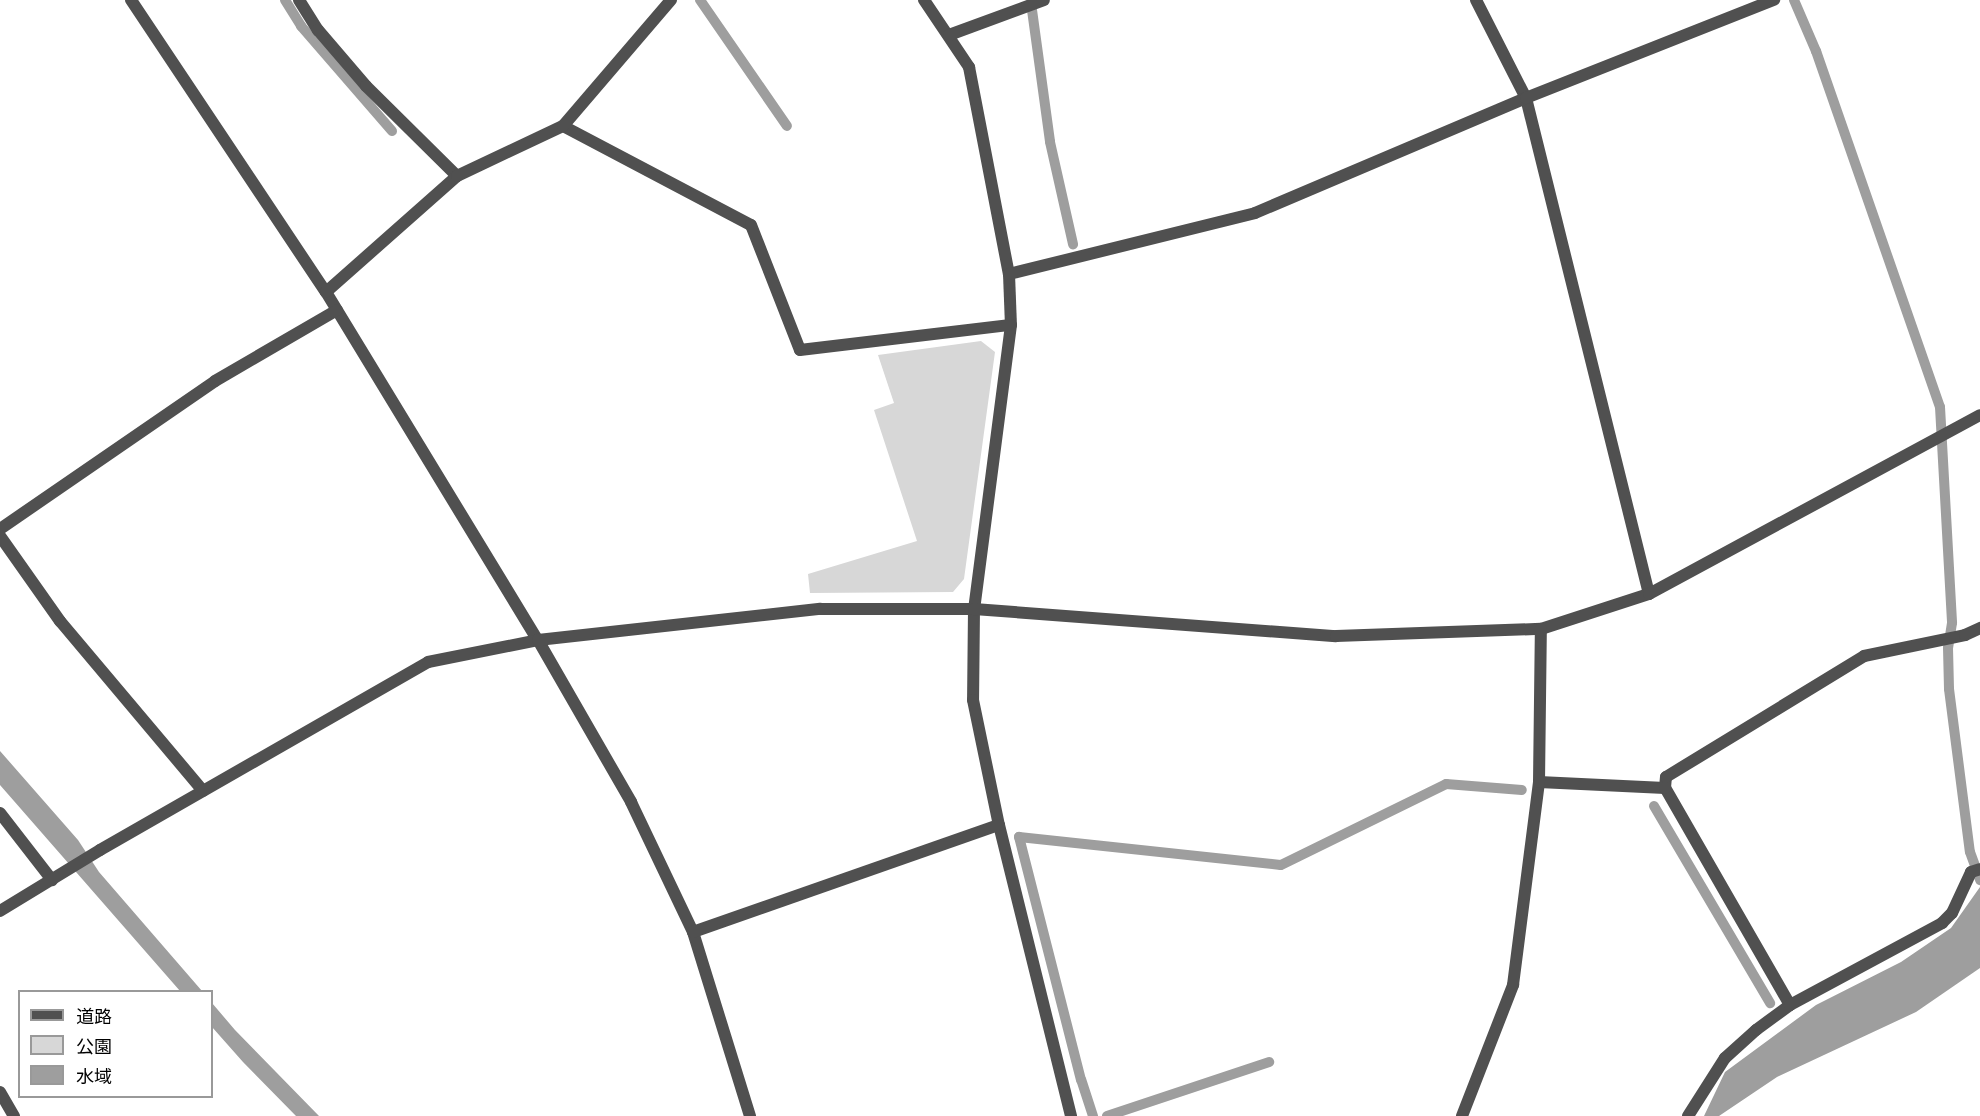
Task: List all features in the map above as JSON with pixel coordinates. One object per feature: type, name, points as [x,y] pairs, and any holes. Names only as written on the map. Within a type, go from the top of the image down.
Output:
[{"type":"street","points":[[131,0],[326,292],[538,640],[631,802],[693,932],[750,1116]]},
{"type":"street","points":[[299,0],[318,30],[366,86],[457,176]]},
{"type":"street","points":[[326,292],[457,176],[563,126],[671,0]]},
{"type":"street","points":[[924,0],[969,67],[1009,274],[1011,325],[974,609],[973,700],[999,825],[1071,1116]]},
{"type":"street","points":[[949,35],[1044,0]]},
{"type":"street","points":[[1476,0],[1526,98],[1648,594]]},
{"type":"street","points":[[1009,274],[1255,213],[1526,98],[1774,0]]},
{"type":"street","points":[[563,126],[751,225],[801,350],[1011,325]]},
{"type":"street","points":[[0,529],[215,381],[337,310]]},
{"type":"street","points":[[0,910],[428,662],[538,640],[820,609],[974,609],[1336,636],[1541,629],[1648,594],[1980,415]]},
{"type":"street","points":[[0,536],[60,621],[203,791]]},
{"type":"street","points":[[1790,1005],[1665,788],[1666,777],[1864,657],[1960,636],[1980,628]]},
{"type":"street","points":[[1462,1116],[1513,985],[1539,782],[1541,629]]},
{"type":"street","points":[[1539,782],[1665,788]]},
{"type":"street","points":[[0,813],[52,880]]},
{"type":"street","points":[[693,932],[999,825]]},
{"type":"street","points":[[1688,1116],[1725,1058],[1790,1005],[1942,923],[1952,913],[1976,871]]},
{"type":"street","points":[[0,1092],[14,1116]]},
{"type":"green space","points":[[981,341],[995,352],[964,579],[953,592],[810,593],[808,574],[917,541],[874,410],[894,403],[878,355]]},
{"type":"water","points":[[0,751],[78,840],[99,872],[201,990],[179,990],[0,785]]},
{"type":"water","points":[[1980,887],[1980,968],[1916,1012],[1777,1077],[1719,1116],[1704,1116],[1725,1072],[1816,1005],[1901,962],[1951,928]]},
{"type":"water","points":[[213,1004],[235,1030],[319,1116],[296,1116],[213,1028]]},
{"type":"waterway","points":[[285,0],[301,26],[392,131]]},
{"type":"waterway","points":[[700,0],[787,126]]},
{"type":"waterway","points":[[1794,0],[1816,51],[1940,407],[1952,623],[1948,648],[1949,689],[1970,852],[1980,880]]},
{"type":"waterway","points":[[1032,10],[1050,142],[1073,244]]},
{"type":"waterway","points":[[1093,1116],[1081,1080],[1019,837],[1281,865],[1446,784],[1522,790]]},
{"type":"waterway","points":[[1654,806],[1770,1003]]},
{"type":"waterway","points":[[1107,1116],[1269,1062]]}]
